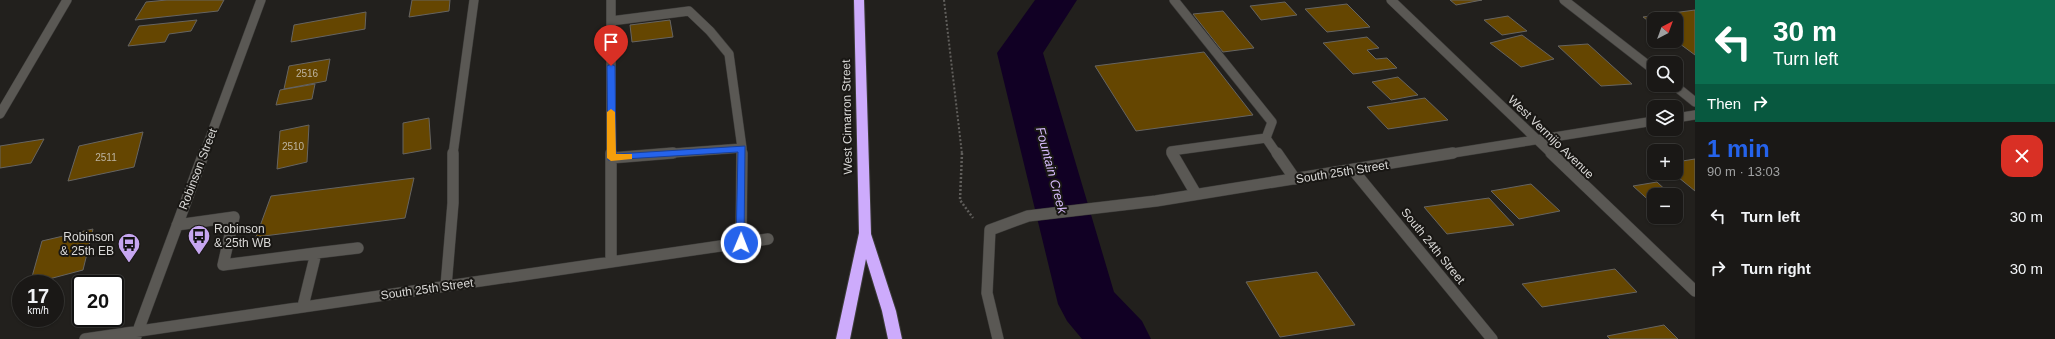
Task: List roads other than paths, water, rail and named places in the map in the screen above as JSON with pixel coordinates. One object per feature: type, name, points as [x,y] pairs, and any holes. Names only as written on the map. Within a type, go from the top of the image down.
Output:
[{"type":"highway","name":"West Cimarron Street","points":[[843,339],[865,233],[859,0]]},
{"type":"highway","name":"West Cimarron Street","points":[[865,233],[889,311],[895,339]]},
{"type":"street","points":[[0,114],[67,0]]},
{"type":"street","name":"Robinson Street","points":[[137,335],[176,225],[261,0]]},
{"type":"street","points":[[446,286],[453,203],[453,156],[474,0]]},
{"type":"street","points":[[611,0],[611,262]]},
{"type":"street","points":[[1174,0],[1272,122],[1266,138]]},
{"type":"street","name":"West Vermijo Avenue","points":[[1391,0],[1695,291]]},
{"type":"street","points":[[1564,0],[1647,65]]},
{"type":"street","points":[[611,21],[689,11],[710,30],[729,54],[742,148],[741,243]]},
{"type":"street","points":[[1683,92],[1695,102]]},
{"type":"street","points":[[1683,117],[1695,114]]},
{"type":"street","name":"South 25th Street","points":[[998,339],[987,294],[990,230],[1028,216],[1156,201],[1647,122]]},
{"type":"street","points":[[1266,138],[1295,179]]},
{"type":"street","points":[[1196,194],[1171,151],[1266,138]]},
{"type":"street","points":[[611,158],[742,148]]},
{"type":"street","name":"South 24th Street","points":[[1353,170],[1492,339]]},
{"type":"street","points":[[176,225],[234,217],[223,265],[358,248]]},
{"type":"street","name":"South 25th Street","points":[[85,339],[137,335],[303,306],[768,239]]},
{"type":"street","points":[[303,306],[316,253]]},
{"type":"waterway","name":"Fountain Creek","points":[[1056,0],[1020,53],[1088,304],[1120,339]]},
{"type":"place","name":"Robinson & 25th WB","points":[[199,256]]},
{"type":"place","name":"Robinson & 25th EB","points":[[129,264]]}]
